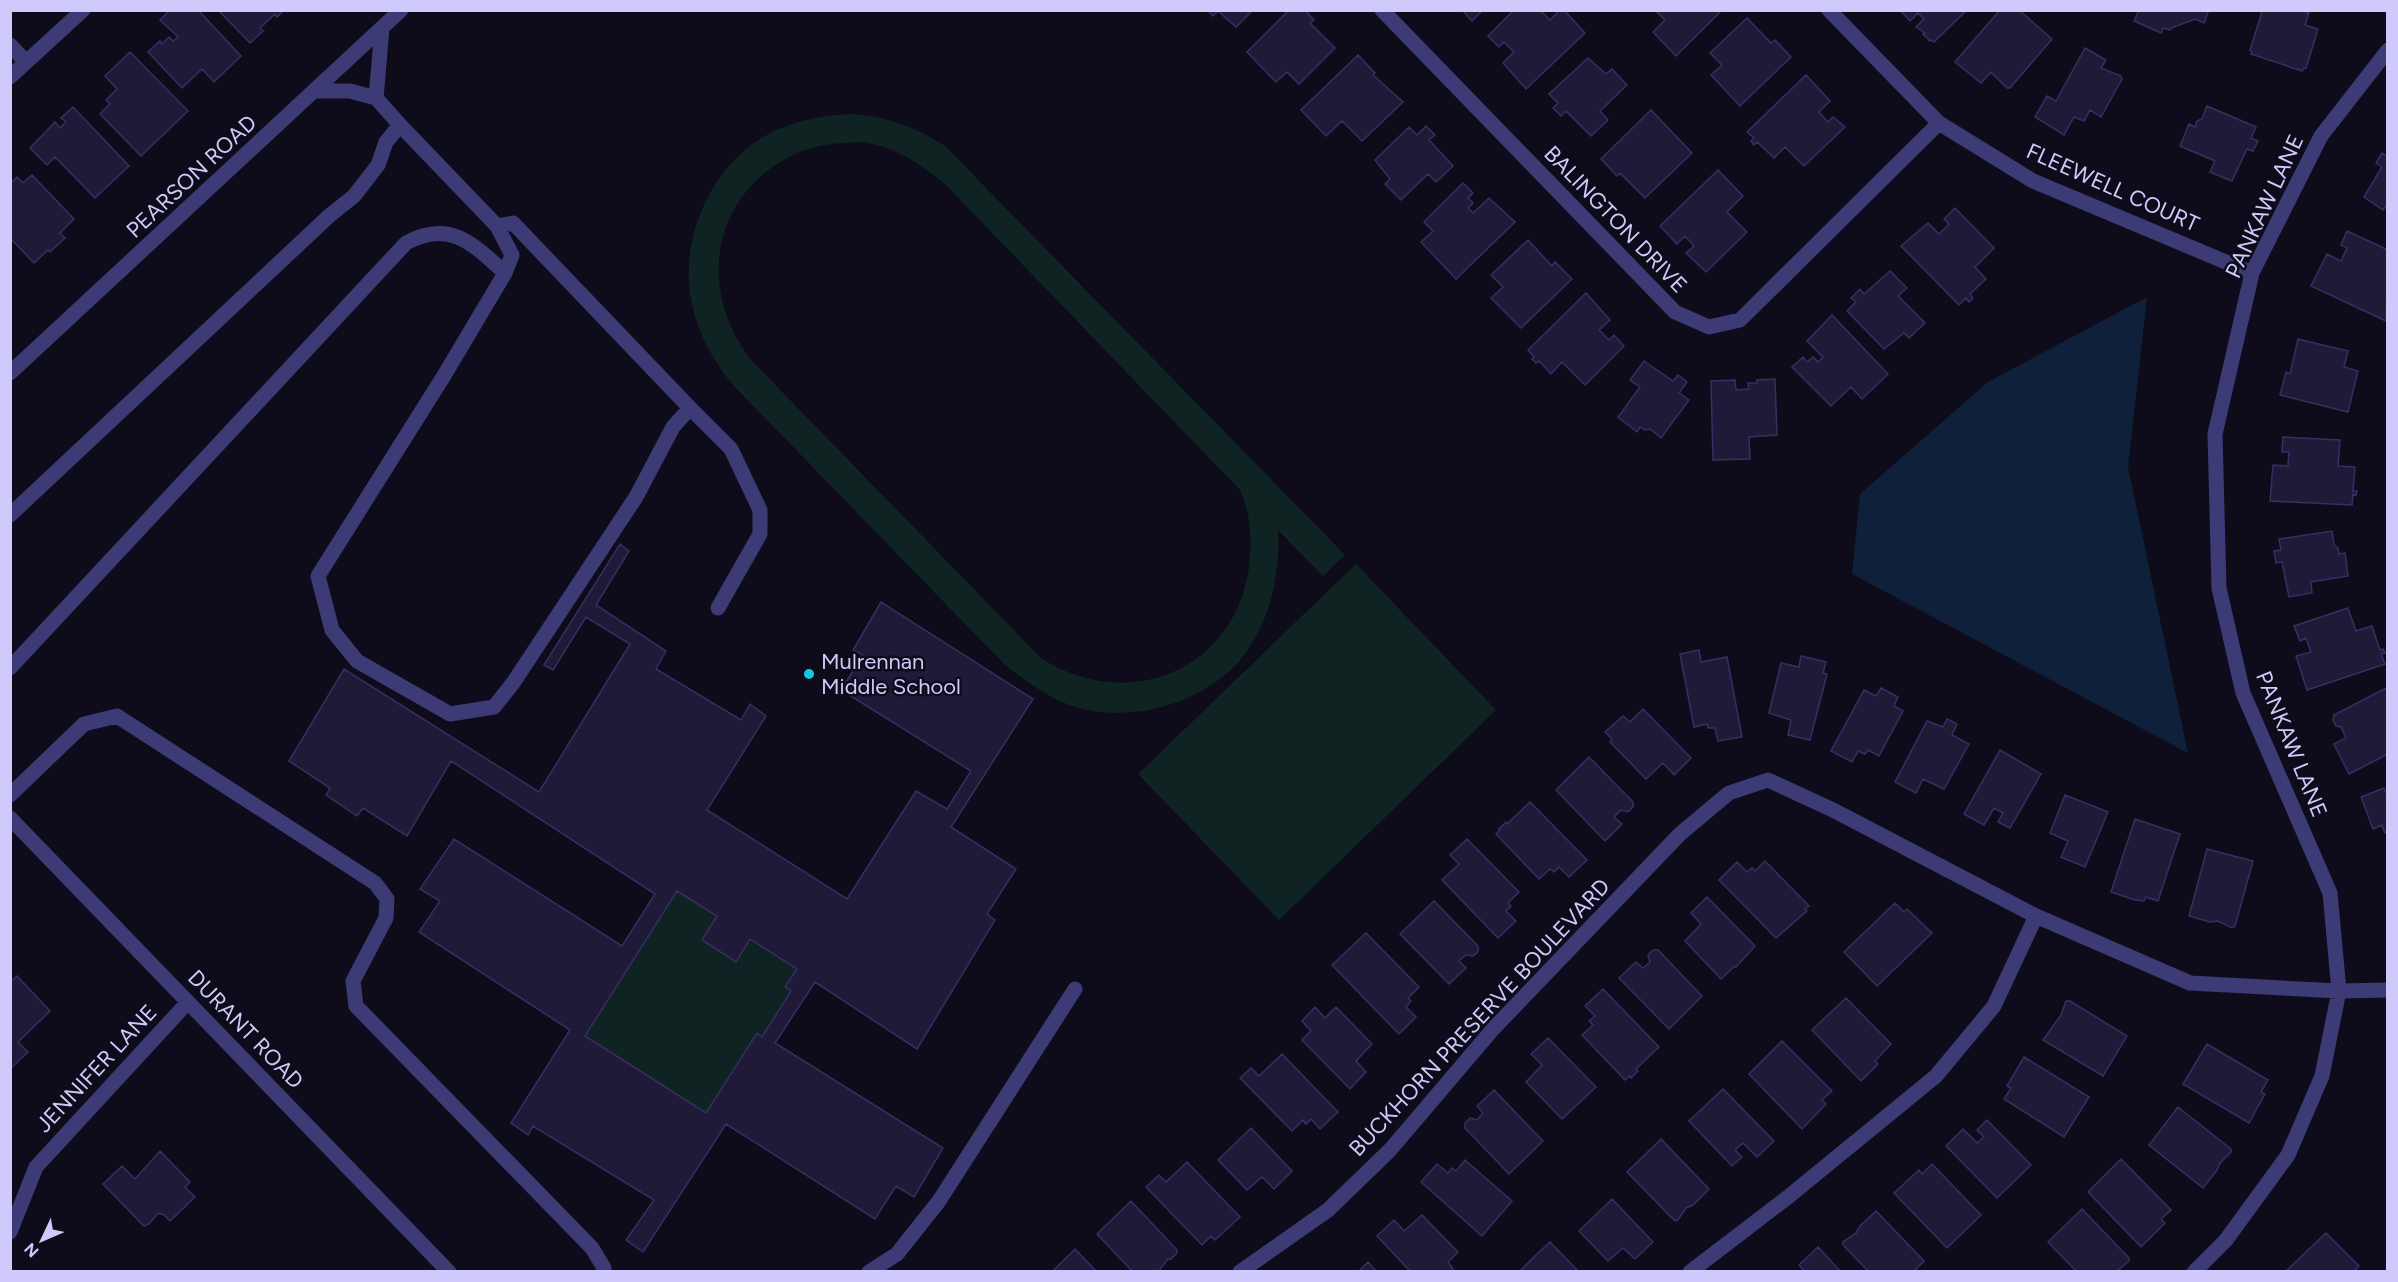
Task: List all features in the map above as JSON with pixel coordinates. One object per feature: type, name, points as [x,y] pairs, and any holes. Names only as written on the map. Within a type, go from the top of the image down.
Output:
[{"type":"street","points":[[10,77],[83,10]]},
{"type":"street","name":"PEARSON ROAD","points":[[10,373],[317,91],[401,10]]},
{"type":"street","name":"BALINGTON DRIVE","points":[[1382,10],[1675,312],[1709,327],[1740,320],[1939,123]]},
{"type":"street","name":"FLEEWELL COURT","points":[[1829,10],[1939,123],[2033,181],[2252,273]]},
{"type":"street","points":[[376,98],[382,28]]},
{"type":"street","points":[[10,45],[26,62]]},
{"type":"street","name":"PANKAW LANE","points":[[2194,1272],[2226,1240],[2288,1155],[2322,1076],[2339,991],[2330,893],[2243,693],[2219,588],[2216,434],[2252,273],[2321,136],[2388,50]]},
{"type":"street","points":[[317,91],[350,91],[376,98],[497,226],[512,255],[506,273],[318,576],[332,630],[357,661],[450,714],[494,707],[517,677],[636,497],[674,428],[690,408]]},
{"type":"street","points":[[10,515],[328,216],[354,196],[378,165],[386,142],[400,126]]},
{"type":"street","points":[[497,226],[513,223],[731,449],[760,510],[760,534],[717,608]]},
{"type":"street","points":[[10,668],[406,243],[434,232],[452,234],[474,245],[506,273]]},
{"type":"street","points":[[10,795],[84,724],[117,716],[375,883],[387,898],[386,918],[353,981],[356,1006],[592,1248],[606,1270]]},
{"type":"street","name":"BUCKHORN PRESERVE BOULEVARD","points":[[1240,1272],[1328,1210],[1390,1150],[1493,1029],[1680,834],[1729,793],[1768,780],[1833,810],[2036,916],[2190,983],[2339,991],[2388,990]]},
{"type":"street","name":"DURANT ROAD","points":[[10,818],[449,1272]]},
{"type":"street","points":[[1690,1272],[1788,1197],[1936,1077],[1994,1006],[2036,916]]},
{"type":"street","points":[[869,1272],[897,1254],[939,1201],[1075,989]]},
{"type":"street","name":"JENNIFER LANE","points":[[10,1232],[36,1167],[188,1002]]},
{"type":"green space","points":[[849,114],[888,120],[922,133],[945,146],[1345,555],[1323,576],[1278,530],[1275,579],[1261,626],[1244,655],[1229,672],[1210,686],[1190,697],[1167,705],[1144,711],[1120,713],[1097,712],[1075,707],[1038,689],[1005,665],[734,386],[719,365],[706,344],[697,322],[691,299],[689,276],[690,252],[705,203],[716,183],[730,165],[755,142],[796,123]],"holes":[[[862,142],[874,144],[906,157],[945,184],[1240,490],[1250,527],[1249,567],[1240,603],[1223,633],[1200,656],[1172,672],[1141,681],[1108,682],[1074,674],[1041,658],[753,362],[735,335],[724,306],[719,276],[721,247],[729,219],[745,194],[766,172],[795,154],[819,146]]]},
{"type":"green space","points":[[1356,564],[1496,710],[1279,920],[1138,774]]},
{"type":"green space","points":[[677,891],[717,916],[702,940],[750,939],[797,969],[785,987],[791,991],[762,1037],[757,1034],[706,1113],[585,1036]]},
{"type":"water","points":[[2147,297],[2128,467],[2188,753],[1852,574],[1860,494],[1988,382]]},
{"type":"building","points":[[170,10],[198,10],[241,56],[214,82],[202,69],[182,88],[148,52],[160,41],[162,44],[169,37],[173,41],[178,37],[160,20]]},
{"type":"building","points":[[218,10],[284,10],[277,17],[275,14],[260,28],[263,31],[250,43]]},
{"type":"building","points":[[1207,10],[1253,10],[1236,27],[1218,11],[1213,16]]},
{"type":"building","points":[[1289,10],[1305,10],[1314,20],[1310,23],[1335,48],[1299,84],[1287,72],[1276,82],[1247,52]]},
{"type":"building","points":[[1462,10],[1483,10],[1472,21]]},
{"type":"building","points":[[1514,10],[1540,10],[1550,20],[1560,10],[1564,10],[1585,33],[1526,89],[1503,63],[1514,52],[1504,42],[1499,47],[1488,36]]},
{"type":"building","points":[[1655,10],[1722,10],[1676,56],[1653,32],[1665,20]]},
{"type":"building","points":[[1900,10],[1967,10],[1934,42],[1916,27],[1924,19],[1918,13],[1910,21]]},
{"type":"building","points":[[2000,10],[2019,10],[2052,39],[2010,88],[2007,88],[1991,72],[1981,83],[1955,62]]},
{"type":"building","points":[[2139,10],[2209,10],[2204,23],[2195,19],[2170,30],[2163,28],[2161,33],[2134,21]]},
{"type":"building","points":[[2256,10],[2299,10],[2309,13],[2305,25],[2318,29],[2306,68],[2302,71],[2251,54],[2250,50],[2262,12]]},
{"type":"building","points":[[1747,18],[1771,43],[1775,40],[1791,57],[1740,106],[1711,75],[1722,65],[1710,53]]},
{"type":"building","points":[[2085,48],[2106,60],[2101,68],[2121,76],[2122,79],[2101,117],[2090,110],[2084,121],[2074,117],[2064,135],[2035,117],[2047,96],[2056,101]]},
{"type":"building","points":[[130,52],[188,111],[141,156],[100,114],[110,104],[106,100],[117,89],[105,76]]},
{"type":"building","points":[[1358,55],[1375,73],[1373,75],[1403,102],[1362,141],[1342,121],[1326,136],[1301,110]]},
{"type":"building","points":[[1588,58],[1606,74],[1612,69],[1627,85],[1600,111],[1608,120],[1591,136],[1566,111],[1561,116],[1553,108],[1558,103],[1549,94]]},
{"type":"building","points":[[1806,75],[1830,101],[1819,112],[1828,122],[1833,117],[1845,127],[1804,166],[1785,147],[1774,158],[1757,142],[1754,145],[1751,141],[1754,138],[1747,132]]},
{"type":"building","points":[[2207,106],[2256,127],[2251,138],[2258,141],[2253,151],[2247,149],[2232,181],[2210,172],[2215,161],[2180,146],[2189,124],[2195,127],[2197,121],[2202,119]]},
{"type":"building","points":[[73,107],[129,166],[95,198],[55,157],[47,165],[30,148],[55,122],[60,128],[66,122],[61,118]]},
{"type":"building","points":[[1651,110],[1692,153],[1645,198],[1620,173],[1617,176],[1601,159]]},
{"type":"building","points":[[1426,126],[1435,135],[1429,140],[1453,166],[1436,182],[1428,174],[1401,200],[1385,184],[1390,179],[1375,160],[1409,127],[1417,135]]},
{"type":"building","points":[[2382,153],[2388,157],[2388,203],[2383,210],[2364,197],[2382,167],[2376,163]]},
{"type":"building","points":[[1718,170],[1743,196],[1727,212],[1747,232],[1706,272],[1686,253],[1694,246],[1685,236],[1677,244],[1660,226]]},
{"type":"building","points":[[32,175],[74,219],[60,233],[65,238],[34,263],[10,238],[10,184],[17,177],[23,183]]},
{"type":"building","points":[[1463,183],[1473,193],[1468,198],[1473,203],[1468,208],[1473,213],[1489,198],[1515,222],[1456,279],[1421,242],[1433,231],[1424,222]]},
{"type":"building","points":[[1955,208],[1994,248],[1975,267],[1986,279],[1970,294],[1973,298],[1969,302],[1966,298],[1959,305],[1901,246],[1928,223],[1939,234],[1949,224],[1944,219]]},
{"type":"building","points":[[2347,231],[2388,250],[2386,321],[2311,286],[2327,254],[2341,261],[2347,248],[2341,245]]},
{"type":"building","points":[[1528,240],[1552,266],[1555,262],[1572,279],[1521,328],[1491,298],[1503,287],[1491,275]]},
{"type":"building","points":[[1890,271],[1907,288],[1898,296],[1925,323],[1909,338],[1904,333],[1884,349],[1847,311],[1856,302],[1851,298],[1860,289],[1864,294]]},
{"type":"building","points":[[1586,293],[1610,320],[1599,330],[1609,340],[1614,335],[1624,346],[1585,385],[1562,362],[1551,374],[1539,361],[1536,363],[1532,359],[1534,357],[1528,350]]},
{"type":"building","points":[[1832,315],[1888,374],[1862,399],[1851,387],[1831,406],[1792,367],[1803,357],[1807,362],[1813,357],[1818,362],[1823,357],[1807,341]]},
{"type":"building","points":[[2298,339],[2348,351],[2344,367],[2358,371],[2348,412],[2280,395],[2286,372],[2290,374]]},
{"type":"building","points":[[1644,361],[1673,381],[1678,375],[1687,382],[1679,393],[1689,400],[1661,438],[1650,429],[1645,430],[1640,427],[1637,432],[1618,417],[1640,387],[1630,380]]},
{"type":"building","points":[[1775,379],[1777,435],[1749,437],[1750,459],[1713,460],[1711,381],[1735,380],[1736,390],[1749,389],[1748,383],[1757,383],[1757,380]]},
{"type":"building","points":[[2283,437],[2340,440],[2338,466],[2355,467],[2353,491],[2357,491],[2356,495],[2353,494],[2352,505],[2270,501],[2273,465],[2288,466],[2289,452],[2282,452]]},
{"type":"building","points":[[2332,531],[2334,545],[2338,548],[2339,554],[2345,553],[2348,576],[2311,582],[2312,593],[2289,597],[2282,562],[2276,563],[2274,551],[2281,550],[2279,539]]},
{"type":"building","points":[[620,544],[629,551],[596,605],[666,651],[656,669],[741,720],[750,704],[766,716],[707,810],[847,899],[916,791],[947,809],[971,771],[841,690],[863,655],[853,650],[881,602],[1033,699],[951,827],[1016,869],[987,914],[995,920],[917,1049],[815,982],[775,1043],[943,1148],[914,1197],[896,1186],[875,1219],[726,1124],[643,1252],[626,1240],[654,1200],[533,1126],[528,1135],[511,1123],[570,1030],[419,932],[440,901],[420,889],[454,839],[622,946],[655,894],[451,761],[407,836],[363,808],[357,816],[326,795],[330,788],[289,761],[344,669],[539,792],[630,644],[586,617],[553,670],[544,665]],"holes":[[[677,891],[717,916],[702,940],[736,962],[750,939],[797,969],[785,987],[791,991],[762,1037],[757,1033],[706,1113],[585,1036]]]},
{"type":"building","points":[[2348,608],[2356,631],[2372,626],[2380,650],[2383,649],[2385,653],[2381,654],[2385,664],[2307,690],[2296,656],[2311,652],[2306,638],[2300,641],[2294,626]]},
{"type":"building","points":[[1699,650],[1701,662],[1727,657],[1742,737],[1718,741],[1715,728],[1708,728],[1707,724],[1694,727],[1680,654]]},
{"type":"building","points":[[1801,656],[1826,662],[1823,673],[1827,674],[1810,740],[1788,735],[1791,720],[1769,713],[1781,663],[1799,667]]},
{"type":"building","points":[[2388,687],[2388,754],[2349,774],[2334,744],[2346,738],[2341,727],[2336,726],[2333,720],[2334,715]]},
{"type":"building","points":[[1881,688],[1898,697],[1894,706],[1903,711],[1879,756],[1868,750],[1865,754],[1858,751],[1852,762],[1831,751],[1864,690],[1876,696]]},
{"type":"building","points":[[1643,709],[1691,758],[1674,775],[1663,763],[1646,779],[1610,742],[1612,739],[1605,732],[1623,716],[1630,722]]},
{"type":"building","points":[[1947,719],[1957,724],[1952,735],[1969,744],[1944,789],[1923,779],[1916,793],[1895,782],[1927,721],[1943,727]]},
{"type":"building","points":[[2000,750],[2041,774],[2010,828],[1998,822],[2003,813],[1994,808],[1984,825],[1964,814]]},
{"type":"building","points":[[1589,757],[1633,802],[1633,807],[1628,812],[1621,810],[1614,817],[1622,824],[1605,841],[1556,790]]},
{"type":"building","points":[[2384,788],[2388,797],[2388,832],[2385,833],[2382,825],[2373,829],[2361,797]]},
{"type":"building","points":[[2065,795],[2108,812],[2085,867],[2061,857],[2068,841],[2050,833]]},
{"type":"building","points":[[1530,802],[1587,860],[1569,877],[1559,867],[1554,872],[1550,869],[1539,879],[1496,834],[1506,822],[1507,824]]},
{"type":"building","points":[[2135,819],[2180,834],[2158,901],[2146,897],[2144,901],[2135,900],[2111,892]]},
{"type":"building","points":[[1467,839],[1519,892],[1508,903],[1511,906],[1506,911],[1516,921],[1498,938],[1442,880],[1459,864],[1450,855]]},
{"type":"building","points":[[2207,849],[2253,861],[2235,926],[2232,928],[2218,921],[2210,922],[2189,916]]},
{"type":"building","points":[[1765,861],[1809,906],[1805,909],[1807,911],[1776,938],[1719,880],[1737,862],[1747,872],[1752,868],[1755,871]]},
{"type":"building","points":[[1707,897],[1755,946],[1736,967],[1721,979],[1685,941],[1701,924],[1691,913]]},
{"type":"building","points":[[1434,901],[1478,946],[1478,952],[1473,956],[1466,955],[1459,961],[1466,968],[1449,984],[1400,934]]},
{"type":"building","points":[[1895,903],[1904,912],[1907,909],[1932,933],[1877,986],[1844,952]]},
{"type":"building","points":[[1366,933],[1419,987],[1408,998],[1411,1001],[1406,1007],[1416,1017],[1399,1034],[1332,965]]},
{"type":"building","points":[[1653,950],[1658,950],[1702,996],[1669,1029],[1619,978],[1636,962],[1643,968],[1650,962],[1648,955]]},
{"type":"building","points":[[17,976],[50,1011],[18,1042],[28,1052],[10,1069],[10,982]]},
{"type":"building","points":[[1603,989],[1659,1047],[1636,1069],[1638,1071],[1631,1078],[1630,1076],[1625,1080],[1582,1035],[1593,1025],[1589,1021],[1595,1016],[1585,1006]]},
{"type":"building","points":[[1846,998],[1891,1044],[1875,1061],[1878,1064],[1861,1081],[1812,1030]]},
{"type":"building","points":[[2066,1001],[2070,1001],[2127,1036],[2103,1076],[2043,1040],[2061,1015]]},
{"type":"building","points":[[1315,1007],[1325,1018],[1336,1007],[1372,1044],[1356,1061],[1366,1072],[1350,1089],[1302,1040],[1311,1031],[1302,1021]]},
{"type":"building","points":[[1548,1038],[1596,1087],[1562,1119],[1526,1082],[1542,1065],[1531,1054]]},
{"type":"building","points":[[1782,1041],[1832,1091],[1822,1100],[1826,1104],[1802,1129],[1749,1074]]},
{"type":"building","points":[[2207,1044],[2268,1080],[2261,1092],[2265,1094],[2249,1123],[2183,1084]]},
{"type":"building","points":[[1282,1054],[1338,1112],[1320,1129],[1311,1119],[1306,1124],[1303,1120],[1292,1131],[1240,1078],[1251,1068],[1259,1076]]},
{"type":"building","points":[[2024,1057],[2089,1097],[2064,1137],[2004,1099],[2011,1088],[2007,1086]]},
{"type":"building","points":[[1723,1089],[1774,1141],[1757,1157],[1743,1143],[1735,1150],[1742,1157],[1732,1166],[1689,1121]]},
{"type":"building","points":[[1494,1090],[1543,1141],[1509,1174],[1465,1128],[1465,1123],[1470,1118],[1477,1120],[1483,1113],[1477,1106]]},
{"type":"building","points":[[2178,1107],[2231,1149],[2203,1188],[2149,1145]]},
{"type":"building","points":[[1987,1120],[2031,1165],[1997,1198],[1946,1146],[1963,1129],[1977,1143],[1984,1137],[1977,1130]]},
{"type":"building","points":[[1251,1128],[1292,1171],[1274,1189],[1262,1177],[1247,1190],[1218,1160]]},
{"type":"building","points":[[1661,1139],[1709,1189],[1693,1205],[1686,1208],[1677,1221],[1627,1172]]},
{"type":"building","points":[[160,1151],[190,1182],[185,1187],[195,1197],[170,1221],[158,1213],[149,1224],[144,1226],[103,1184],[122,1166],[135,1179]]},
{"type":"building","points":[[2121,1159],[2171,1210],[2161,1219],[2165,1223],[2141,1247],[2088,1192]]},
{"type":"building","points":[[1465,1160],[1512,1201],[1482,1236],[1421,1182],[1437,1164],[1448,1173],[1452,1168],[1456,1171]]},
{"type":"building","points":[[1187,1162],[1240,1217],[1215,1240],[1211,1236],[1202,1245],[1146,1187],[1159,1175],[1166,1182]]},
{"type":"building","points":[[1932,1164],[1981,1215],[1947,1248],[1894,1193],[1919,1170],[1922,1174]]},
{"type":"building","points":[[1612,1199],[1653,1242],[1635,1259],[1623,1248],[1608,1261],[1579,1231]]},
{"type":"building","points":[[1131,1201],[1177,1250],[1177,1253],[1168,1259],[1158,1272],[1133,1272],[1097,1234]]},
{"type":"building","points":[[2082,1209],[2129,1258],[2129,1261],[2116,1272],[2077,1272],[2048,1242]]},
{"type":"building","points":[[1876,1211],[1924,1261],[1913,1272],[1869,1272],[1843,1245],[1843,1242],[1856,1233]]},
{"type":"building","points":[[1422,1215],[1458,1252],[1448,1262],[1455,1272],[1411,1272],[1377,1236],[1394,1220],[1404,1231]]},
{"type":"building","points":[[2326,1233],[2359,1266],[2353,1272],[2285,1272]]},
{"type":"building","points":[[1550,1242],[1579,1272],[1519,1272],[1537,1254]]},
{"type":"building","points":[[1818,1247],[1841,1272],[1805,1272],[1799,1265]]},
{"type":"building","points":[[1075,1249],[1097,1272],[1052,1272]]},
{"type":"building","points":[[1368,1262],[1377,1272],[1359,1271]]},
{"type":"place","name":"Mulrennan Middle School","points":[[809,674]]}]
